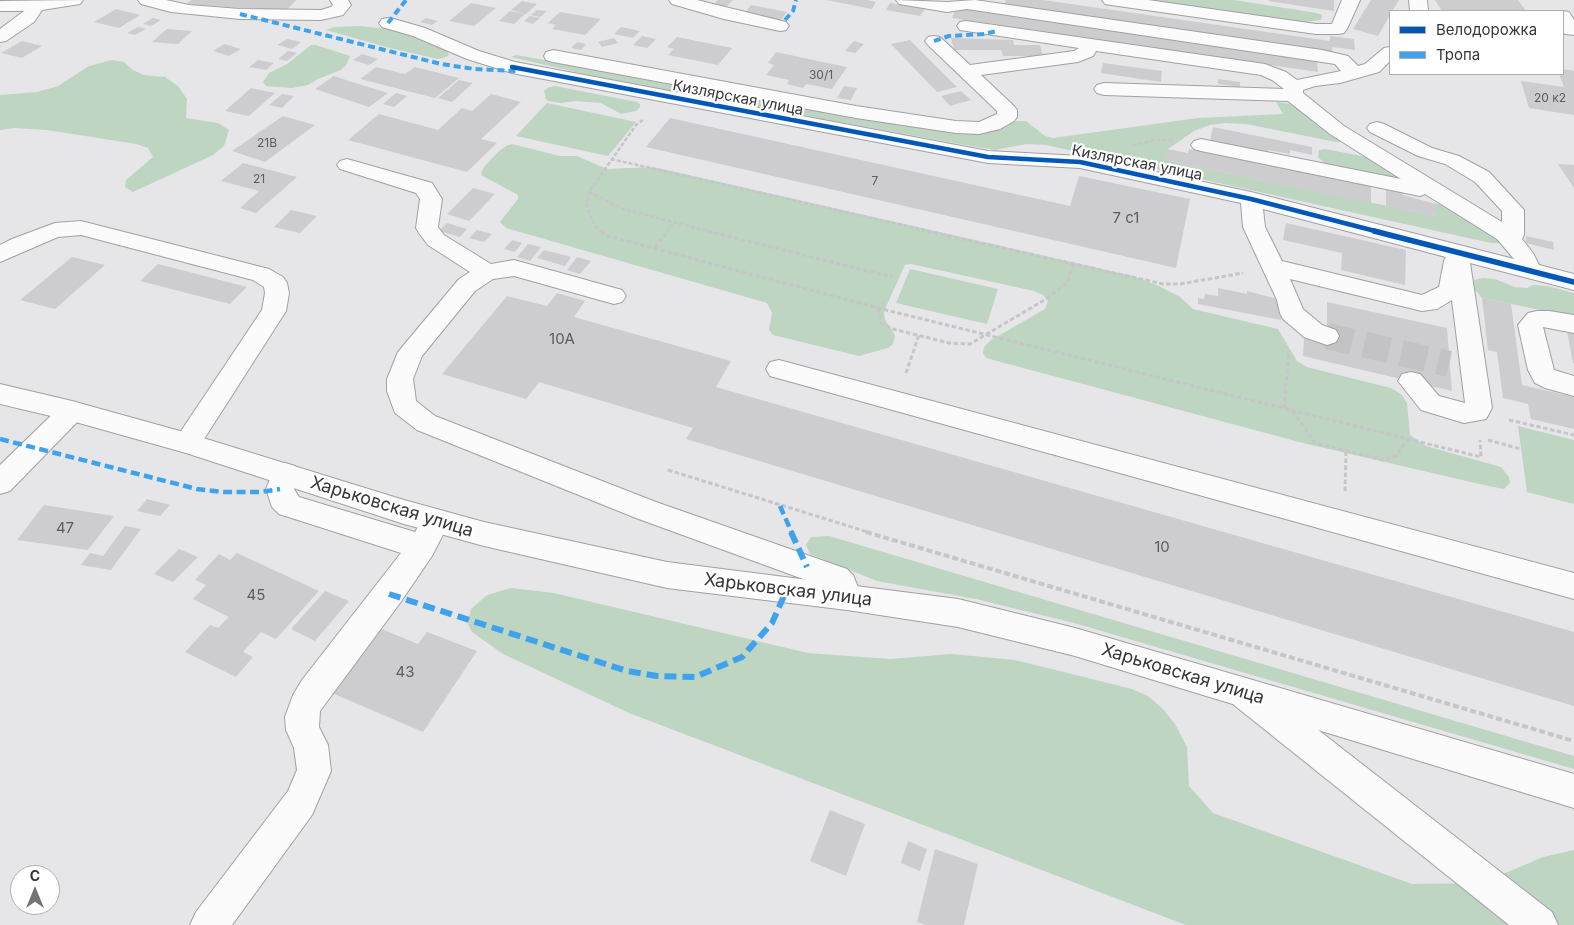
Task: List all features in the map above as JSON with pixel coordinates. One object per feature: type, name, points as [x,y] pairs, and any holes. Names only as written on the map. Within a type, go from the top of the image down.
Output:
[{"type":"main road","points":[[0,6],[36,6],[74,0]]},
{"type":"main road","points":[[147,0],[190,10],[240,14],[321,16],[337,11],[342,5],[339,0]]},
{"type":"main road","points":[[678,0],[730,16],[780,26]]},
{"type":"main road","points":[[905,0],[947,7],[967,4],[1322,56],[1341,60],[1349,67],[1352,74]]},
{"type":"main road","points":[[1111,0],[1316,29],[1338,29],[1351,0]]},
{"type":"main road","points":[[0,37],[28,18],[36,6]]},
{"type":"main road","points":[[473,55],[483,50],[520,50],[846,110],[956,128],[980,128],[993,125],[1006,117],[1007,110],[967,71],[937,34],[947,7]]},
{"type":"main road","name":"Кизлярская улица","points":[[388,23],[419,32],[473,55],[512,67],[988,158],[1080,162],[1120,170],[1458,251],[1574,282]]},
{"type":"main road","points":[[966,26],[1265,70],[1279,76],[1337,130],[1510,238],[1527,262],[1527,270]]},
{"type":"main road","points":[[967,71],[1078,56],[1087,52],[1089,44]]},
{"type":"main road","points":[[1104,89],[1294,91],[1312,81],[1352,74],[1372,68],[1389,53]]},
{"type":"main road","points":[[1377,128],[1425,152],[1452,160],[1482,176],[1513,210],[1513,235],[1510,238]]},
{"type":"main road","points":[[1201,145],[1439,193]]},
{"type":"main road","points":[[347,165],[424,188],[431,200],[427,228],[436,240],[487,272]]},
{"type":"main road","points":[[1251,200],[1254,227],[1289,300],[1292,314],[1313,331],[1327,336]]},
{"type":"main road","points":[[0,255],[20,244],[55,230],[81,228],[261,274],[275,283],[278,293],[274,311],[187,443]]},
{"type":"main road","points":[[1274,267],[1422,303],[1429,303],[1450,291],[1458,251]]},
{"type":"main road","points":[[1412,382],[1430,403],[1454,411],[1477,412],[1479,408],[1461,367],[1458,251]]},
{"type":"main road","points":[[614,296],[514,268],[487,272],[467,285],[411,352],[400,379],[400,391],[404,406],[426,423],[646,510],[836,578],[842,584],[847,597]]},
{"type":"main road","points":[[1574,324],[1549,319],[1537,319],[1530,325],[1540,370],[1544,376],[1554,382],[1574,386]]},
{"type":"main road","points":[[780,369],[1574,586]]},
{"type":"main road","name":"Харьковская улица","points":[[0,394],[72,411],[187,443],[285,474],[429,534],[484,534],[667,575],[958,613],[1074,642],[1574,791]]},
{"type":"main road","points":[[0,483],[72,411]]},
{"type":"main road","points":[[209,925],[300,803],[314,771],[311,745],[303,730],[302,717],[305,706],[314,691],[389,594],[429,534]]},
{"type":"main road","points":[[1244,693],[1539,925]]},
{"type":"path","points":[[670,98],[636,125],[589,192],[588,214],[596,227],[608,236],[878,308],[1481,457],[1480,438],[1521,449]]},
{"type":"path","points":[[1120,170],[1122,153],[1129,146],[1141,142],[1174,140],[1201,145]]},
{"type":"path","points":[[611,160],[1163,284],[1180,284],[1274,267]]},
{"type":"path","points":[[589,192],[624,209],[892,277]]},
{"type":"path","points":[[655,248],[674,222]]},
{"type":"path","points":[[878,308],[881,323],[919,336],[962,345],[970,344],[1046,299],[1067,283],[1074,264]]},
{"type":"path","points":[[896,401],[919,336]]},
{"type":"path","points":[[1284,408],[1290,344]]},
{"type":"path","points":[[1293,410],[1296,419],[1315,443],[1383,460],[1396,456],[1409,438]]},
{"type":"path","points":[[1477,412],[1574,435]]},
{"type":"path","points":[[1344,524],[1346,450]]},
{"type":"path","points":[[668,470],[826,520],[1574,741]]},
{"type":"green space","points":[[1134,0],[1234,0],[1322,15],[1321,20],[1293,23]]},
{"type":"green space","points":[[359,26],[390,29],[409,34],[447,51],[449,55],[438,59],[326,30],[334,27]]},
{"type":"green space","points":[[311,45],[350,56],[347,64],[341,70],[308,85],[292,88],[266,86],[263,82],[269,73],[287,64]]},
{"type":"green space","points":[[516,55],[761,98],[983,132],[1015,121],[1026,121],[1045,136],[1053,138],[1198,118],[1283,114],[1276,102],[1291,104],[1344,142],[1246,124],[1225,123],[1210,125],[1194,131],[1168,149],[1165,160],[1436,216],[1436,204],[1445,205],[1490,230],[1501,243],[1491,243],[1046,145],[1026,144],[995,150],[965,145],[610,80],[511,57]]},
{"type":"green space","points":[[112,60],[124,62],[133,70],[144,75],[165,77],[178,86],[187,99],[186,118],[218,123],[229,130],[224,146],[213,155],[133,192],[125,187],[126,180],[153,157],[148,148],[136,144],[47,130],[14,128],[0,130],[0,95],[37,92],[58,86],[89,66]]},
{"type":"green space","points":[[555,86],[637,102],[640,104],[640,107],[636,111],[621,114],[601,103],[575,101],[561,103],[548,101],[544,91],[549,87]]},
{"type":"green space","points":[[547,103],[636,122],[608,156],[516,136]]},
{"type":"green space","points":[[512,144],[560,156],[577,156],[607,169],[652,167],[667,170],[1133,276],[1180,297],[1193,309],[1278,329],[1297,361],[1307,367],[1391,388],[1402,395],[1407,403],[1410,435],[1426,446],[1501,467],[1509,477],[1510,483],[1504,489],[1488,486],[1303,443],[986,358],[983,353],[984,347],[991,340],[1045,309],[1048,301],[1043,295],[1034,291],[911,264],[905,265],[884,311],[885,320],[895,335],[893,344],[888,348],[859,356],[773,335],[769,330],[772,313],[767,303],[506,228],[500,222],[518,199],[518,195],[481,175],[483,168],[499,151]]},
{"type":"green space","points":[[1325,149],[1372,158],[1406,180],[1326,165],[1318,157],[1319,150]]},
{"type":"green space","points":[[910,269],[998,289],[987,324],[896,303]]},
{"type":"green space","points":[[1483,278],[1495,279],[1515,287],[1547,286],[1574,293],[1574,317],[1482,298],[1474,289],[1474,280]]},
{"type":"green space","points":[[1518,426],[1574,440],[1574,504],[1527,492]]},
{"type":"green space","points":[[829,536],[1574,756],[1574,769],[1074,623],[976,599],[877,581],[810,554],[806,545],[811,537]]},
{"type":"green space","points":[[511,588],[554,593],[808,653],[890,659],[951,654],[1015,660],[1132,689],[1148,696],[1162,708],[1175,724],[1187,747],[1189,786],[1213,813],[1412,884],[1482,883],[1543,857],[1574,850],[1574,925],[1186,925],[629,713],[503,654],[472,632],[468,624],[471,609],[487,595]]},
{"type":"building","points":[[191,0],[296,0],[286,11],[186,4]]},
{"type":"building","points":[[718,0],[733,0],[724,9],[711,7]]},
{"type":"building","points":[[826,0],[867,0],[876,2],[872,9]]},
{"type":"building","points":[[1006,0],[1043,0],[1330,41],[1330,36],[1354,39],[1355,50],[1332,47],[1333,53],[1004,5]]},
{"type":"building","points":[[1334,0],[1334,11],[1268,1]]},
{"type":"building","points":[[1371,0],[1399,0],[1393,10],[1389,10],[1389,17],[1378,36],[1353,29]]},
{"type":"building","points":[[1435,0],[1518,0],[1525,10],[1441,10]]},
{"type":"building","points":[[522,1],[537,4],[526,14],[511,10]]},
{"type":"building","points":[[471,3],[496,8],[474,26],[449,21]]},
{"type":"building","points":[[890,3],[925,9],[920,16],[886,10]]},
{"type":"building","points":[[751,5],[787,12],[780,21],[744,14]]},
{"type":"building","points":[[956,8],[1317,60],[1318,72],[952,18]]},
{"type":"building","points":[[116,9],[140,15],[119,28],[94,22]]},
{"type":"building","points":[[537,10],[547,11],[540,17],[531,15]]},
{"type":"building","points":[[510,11],[525,14],[514,24],[499,21]]},
{"type":"building","points":[[560,12],[601,19],[585,35],[552,29],[556,25],[548,23]]},
{"type":"building","points":[[530,16],[540,18],[533,24],[524,21]]},
{"type":"building","points":[[153,18],[161,20],[151,26],[143,24]]},
{"type":"building","points":[[426,18],[438,21],[432,25],[420,22]]},
{"type":"building","points":[[138,27],[146,29],[135,35],[127,33]]},
{"type":"building","points":[[621,27],[640,31],[633,38],[614,34]]},
{"type":"building","points":[[167,29],[192,31],[178,44],[152,42]]},
{"type":"building","points":[[642,36],[656,39],[647,48],[633,45]]},
{"type":"building","points":[[677,37],[732,48],[718,65],[668,55],[674,49],[667,47]]},
{"type":"building","points":[[614,38],[618,43],[602,47],[598,42]]},
{"type":"building","points":[[951,38],[1013,40],[1014,45],[1040,45],[1043,56],[1003,56],[1001,50],[954,50]]},
{"type":"building","points":[[287,39],[301,42],[292,49],[277,45]]},
{"type":"building","points":[[910,40],[957,87],[937,92],[891,44]]},
{"type":"building","points":[[22,41],[42,46],[22,58],[1,53]]},
{"type":"building","points":[[854,41],[864,44],[855,53],[845,51]]},
{"type":"building","points":[[577,42],[586,44],[581,50],[571,48]]},
{"type":"building","points":[[224,44],[241,49],[229,56],[213,51]]},
{"type":"building","points":[[288,51],[297,53],[287,61],[278,59]]},
{"type":"building","points":[[776,52],[847,67],[832,89],[806,84],[803,88],[787,84],[789,80],[766,75],[774,65],[768,63]]},
{"type":"building","points":[[362,54],[378,59],[369,65],[353,60]]},
{"type":"building","points":[[258,60],[274,63],[266,70],[249,67]]},
{"type":"building","points":[[1103,63],[1162,71],[1161,82],[1101,73]]},
{"type":"building","points":[[376,67],[405,74],[415,67],[459,78],[435,98],[360,79]]},
{"type":"building","points":[[1564,69],[1574,71],[1574,115],[1529,108],[1521,81],[1564,87],[1559,75],[1564,75]]},
{"type":"building","points":[[334,76],[388,93],[369,107],[315,89]]},
{"type":"building","points":[[1218,79],[1240,82],[1240,87],[1218,84]]},
{"type":"building","points":[[459,80],[473,83],[452,102],[438,98]]},
{"type":"building","points":[[844,86],[857,88],[851,100],[837,98]]},
{"type":"building","points":[[251,88],[275,93],[249,116],[225,111]]},
{"type":"building","points":[[961,91],[971,100],[950,106],[941,96]]},
{"type":"building","points":[[396,93],[407,96],[394,107],[383,104]]},
{"type":"building","points":[[282,94],[294,96],[282,108],[269,105]]},
{"type":"building","points":[[491,94],[521,102],[481,139],[497,143],[467,172],[348,140],[379,114],[438,130],[462,108],[472,111]]},
{"type":"building","points":[[283,116],[315,125],[265,162],[232,151]]},
{"type":"building","points":[[670,118],[1070,206],[1079,176],[1190,199],[1176,268],[646,147]]},
{"type":"building","points":[[1213,127],[1312,147],[1312,155],[1290,150],[1290,154],[1268,150],[1267,153],[1210,141]]},
{"type":"building","points":[[1167,149],[1188,153],[1189,149],[1371,186],[1371,203],[1165,160]]},
{"type":"building","points":[[243,163],[297,177],[256,213],[240,208],[259,191],[221,181]]},
{"type":"building","points":[[1558,164],[1574,165],[1574,188]]},
{"type":"building","points":[[473,188],[495,194],[469,221],[447,214]]},
{"type":"building","points":[[1386,189],[1436,204],[1436,216],[1386,206]]},
{"type":"building","points":[[291,210],[317,216],[300,233],[274,227]]},
{"type":"building","points":[[447,223],[467,229],[460,237],[439,231]]},
{"type":"building","points":[[1286,223],[1406,250],[1405,285],[1341,270],[1342,253],[1283,240]]},
{"type":"building","points":[[477,230],[492,234],[484,242],[469,238]]},
{"type":"building","points":[[1526,236],[1553,242],[1554,250],[1526,243]]},
{"type":"building","points":[[512,240],[522,243],[515,252],[504,249]]},
{"type":"building","points":[[528,244],[541,247],[530,261],[517,257]]},
{"type":"building","points":[[544,250],[571,257],[565,266],[537,258]]},
{"type":"building","points":[[72,257],[105,265],[55,309],[20,300]]},
{"type":"building","points":[[577,257],[591,261],[580,274],[567,270]]},
{"type":"building","points":[[158,264],[247,287],[230,304],[140,281]]},
{"type":"building","points":[[1218,288],[1247,294],[1247,291],[1281,300],[1281,320],[1198,304],[1198,298],[1204,299],[1205,294],[1218,296]]},
{"type":"building","points":[[557,293],[585,301],[574,317],[731,361],[716,387],[1574,632],[1574,706],[686,439],[693,428],[539,382],[526,399],[442,374],[507,296],[547,306]]},
{"type":"building","points":[[1482,298],[1511,304],[1522,385],[1574,397],[1574,429],[1531,419],[1528,404],[1503,398],[1497,352],[1488,350]]},
{"type":"building","points":[[1327,302],[1447,328],[1452,391],[1303,356],[1304,337],[1327,342]]},
{"type":"building","points":[[1567,331],[1574,333],[1574,363],[1573,363]]},
{"type":"building","points":[[147,499],[170,505],[160,516],[137,511]]},
{"type":"building","points":[[44,505],[114,516],[88,550],[17,540]]},
{"type":"building","points":[[125,526],[141,529],[111,570],[81,565],[90,553],[103,556]]},
{"type":"building","points":[[179,549],[198,557],[173,582],[154,574]]},
{"type":"building","points":[[237,553],[319,591],[276,639],[261,632],[243,652],[253,657],[236,677],[185,652],[210,625],[218,628],[229,617],[193,599],[206,585],[195,580],[219,554],[230,560]]},
{"type":"building","points":[[325,591],[349,601],[315,641],[291,629]]},
{"type":"building","points":[[379,628],[418,644],[427,632],[477,651],[423,732],[332,693]]},
{"type":"building","points":[[830,810],[865,824],[846,876],[810,861]]},
{"type":"building","points":[[908,841],[927,849],[920,871],[901,863]]},
{"type":"building","points":[[935,849],[978,864],[964,925],[926,925],[917,922]]},
{"type":"tunnel","points":[[1327,336],[1449,364]]},
{"type":"marked path","points":[[388,23],[406,0]]},
{"type":"marked path","points":[[785,20],[793,11],[796,0]]},
{"type":"marked path","points":[[240,14],[441,64],[474,69],[516,71]]},
{"type":"marked path","points":[[934,41],[949,36],[984,34],[997,31]]},
{"type":"marked path","points":[[0,439],[197,489],[224,492],[261,492],[280,489]]},
{"type":"marked path","points":[[780,506],[807,567]]},
{"type":"marked path","points":[[389,594],[627,671],[657,676],[695,677],[742,657],[772,623],[787,589]]},
{"type":"cycle path","points":[[512,67],[988,157],[1080,162],[1251,199],[1574,282]]}]
